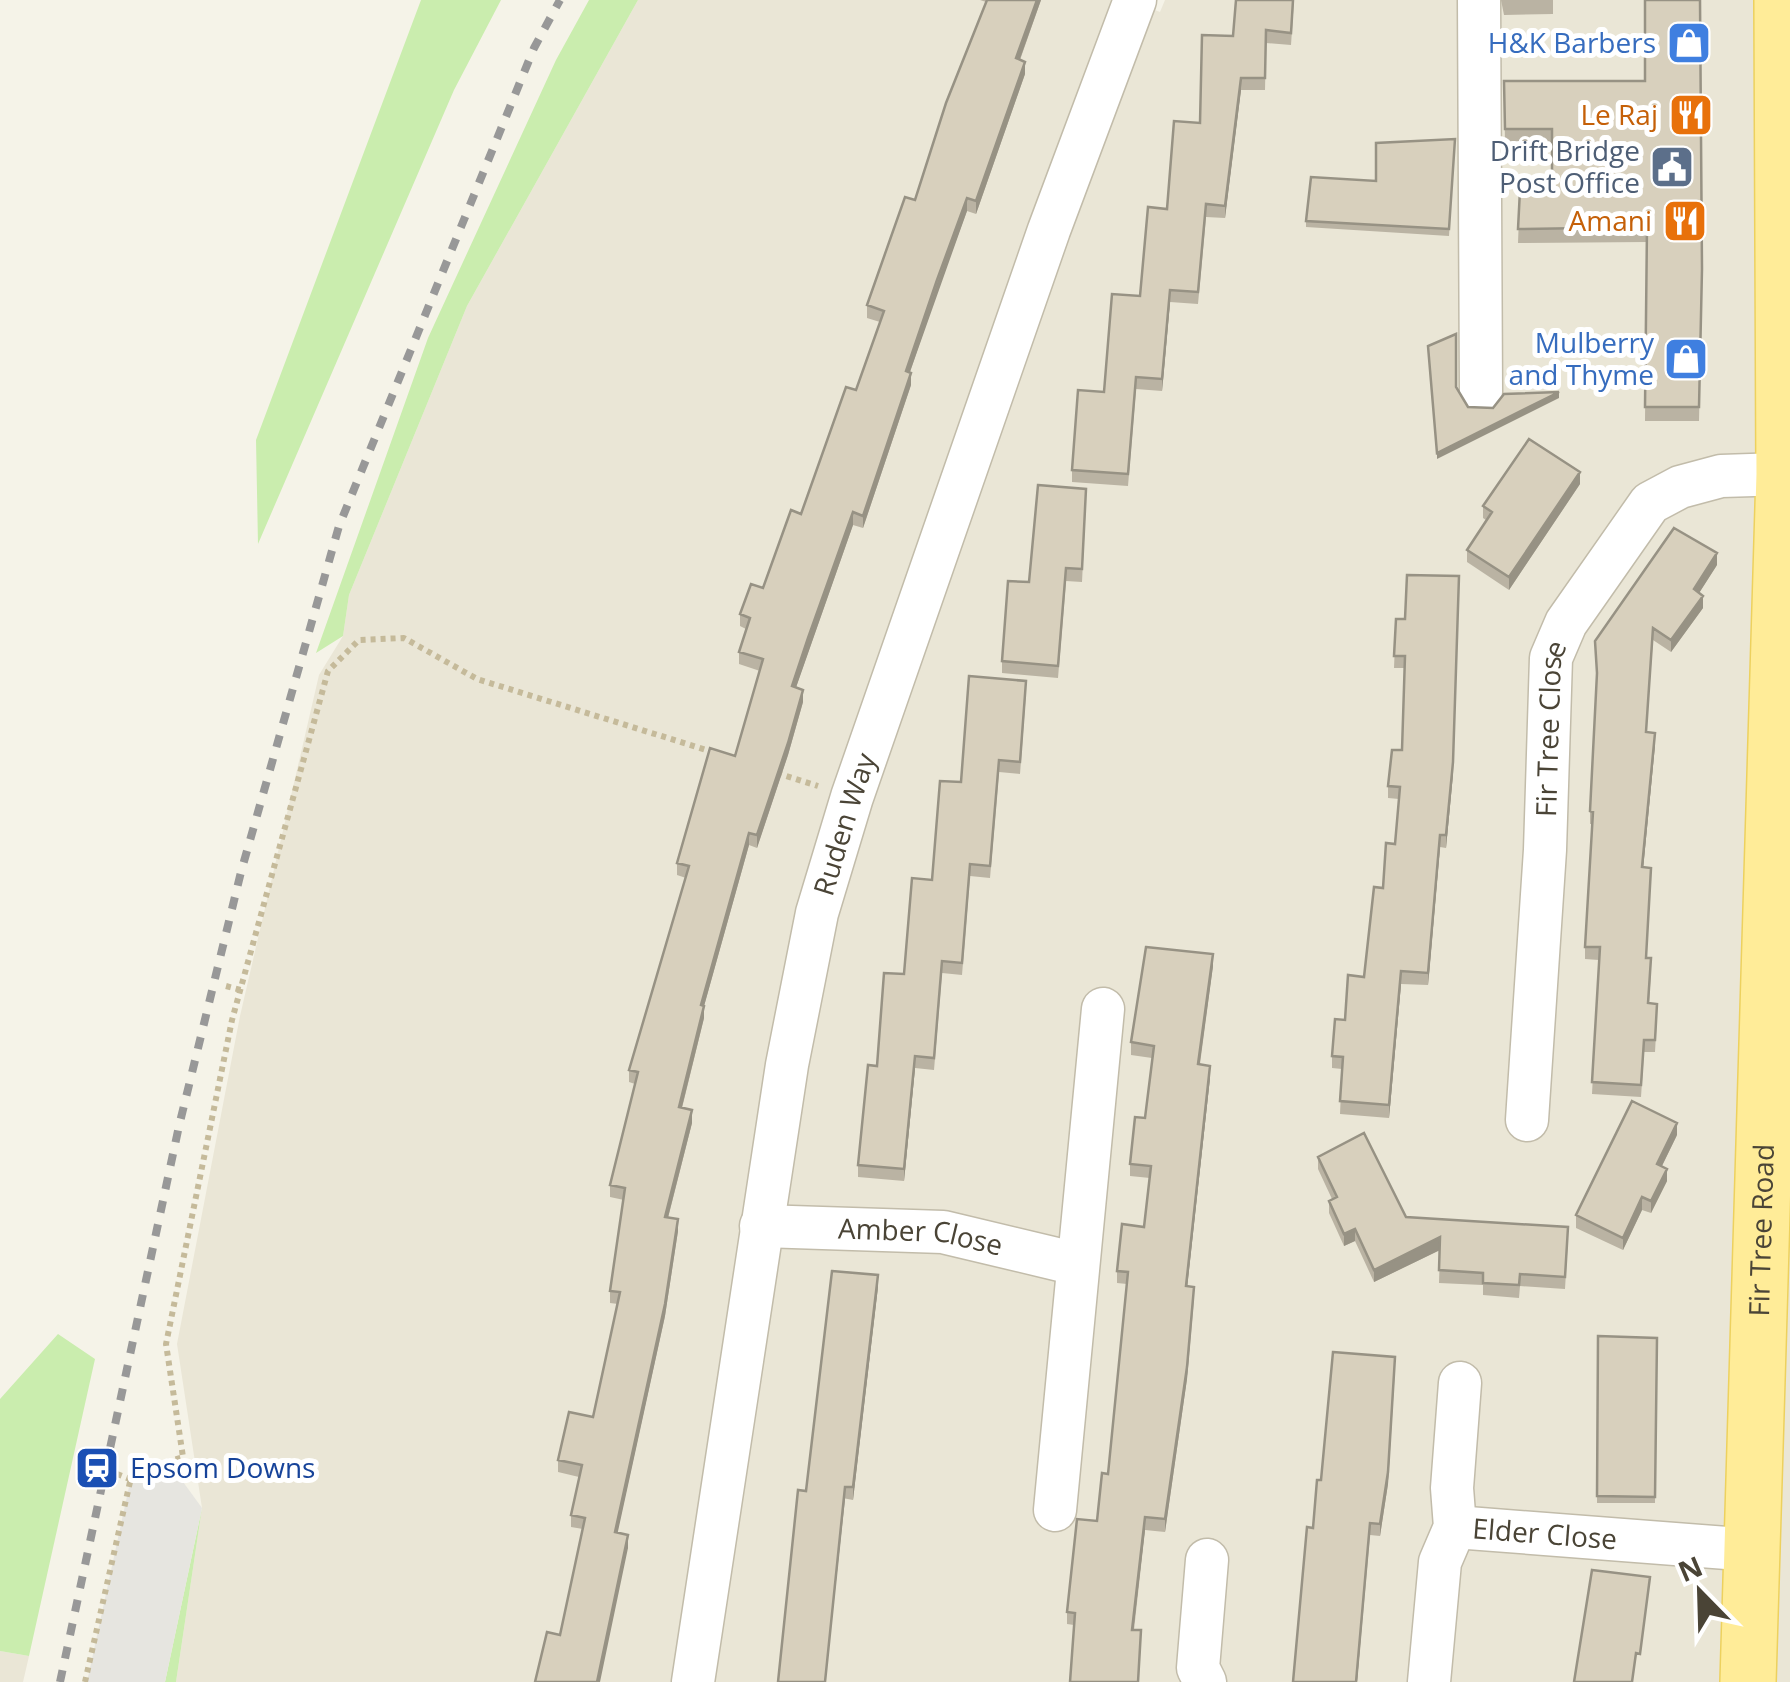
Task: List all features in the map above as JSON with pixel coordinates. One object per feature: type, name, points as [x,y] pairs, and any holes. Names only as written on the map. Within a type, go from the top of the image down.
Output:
[{"type":"main road","name":"Fir Tree Road","points":[[1748,1682],[1784,474],[1782,0]]},
{"type":"street","name":"Ruden Way","points":[[693,1682],[761,1226],[818,914],[852,797],[1049,230],[1135,0]]},
{"type":"street","points":[[1480,0],[1481,392]]},
{"type":"street","name":"Fir Tree Close","points":[[1526,1120],[1545,850],[1551,658],[1566,623],[1650,504],[1680,487],[1721,476],[1784,474]]},
{"type":"street","points":[[1056,1510],[1103,1009]]},
{"type":"street","name":"Amber Close","points":[[761,1226],[943,1232],[1077,1264]]},
{"type":"street","name":"Elder Close","points":[[1429,1682],[1440,1562],[1455,1527],[1452,1488],[1460,1383]]},
{"type":"street","name":"Elder Close","points":[[1455,1527],[1752,1550]]},
{"type":"street","points":[[1205,1682],[1198,1668],[1207,1560]]},
{"type":"path","points":[[85,1682],[132,1473],[183,1457],[166,1344],[241,990],[328,670],[359,640],[404,638],[477,678],[722,755]]},
{"type":"path","points":[[760,767],[852,797]]},
{"type":"path","points":[[226,986],[241,990]]},
{"type":"path","points":[[117,1474],[130,1480]]},
{"type":"shaded area","points":[[638,0],[1129,0],[1160,12],[1165,0],[1790,0],[1790,1682],[176,1682],[202,1508],[177,1344],[240,1016],[319,675],[343,636],[349,595],[467,306]]},
{"type":"shaded area","points":[[132,1473],[178,1475],[202,1508],[165,1682],[87,1682]]},
{"type":"shaded area","points":[[0,1651],[29,1656],[23,1682],[0,1682]]},
{"type":"green space","points":[[421,0],[501,0],[454,90],[258,544],[256,440]]},
{"type":"green space","points":[[589,0],[638,0],[467,306],[349,595],[343,636],[316,653],[428,338],[556,60]]},
{"type":"green space","points":[[58,1334],[95,1359],[29,1656],[0,1651],[0,1399]]},
{"type":"green space","points":[[202,1508],[176,1682],[165,1682]]},
{"type":"building","points":[[987,0],[1037,0],[1016,58],[1025,62],[976,201],[967,198],[937,280],[906,371],[911,373],[863,516],[853,512],[808,638],[792,686],[803,690],[788,743],[757,835],[749,833],[701,1005],[704,1006],[679,1107],[692,1110],[665,1217],[678,1219],[665,1304],[615,1532],[628,1535],[597,1682],[535,1682],[547,1632],[560,1635],[585,1518],[571,1515],[582,1465],[558,1460],[569,1412],[593,1417],[620,1292],[610,1291],[625,1188],[610,1185],[638,1072],[629,1070],[689,866],[677,863],[710,748],[735,756],[763,659],[739,652],[750,618],[740,614],[751,584],[763,588],[791,510],[801,514],[846,387],[856,390],[884,311],[867,305],[905,197],[915,200],[946,103]]},
{"type":"building","points":[[1236,0],[1293,0],[1291,33],[1266,30],[1265,78],[1241,78],[1225,206],[1206,204],[1198,292],[1170,290],[1162,379],[1136,377],[1128,474],[1072,470],[1078,390],[1104,392],[1112,294],[1140,296],[1148,207],[1167,209],[1174,121],[1200,123],[1202,35],[1233,36]]},
{"type":"building","points":[[1645,0],[1700,0],[1699,407],[1645,407],[1647,227],[1518,229],[1520,190],[1552,189],[1552,129],[1505,129],[1504,81],[1645,81]]},
{"type":"building","points":[[1455,139],[1449,229],[1306,221],[1311,177],[1376,181],[1376,143]]},
{"type":"building","points":[[1456,334],[1456,387],[1468,407],[1493,408],[1504,394],[1559,392],[1437,453],[1428,346]]},
{"type":"building","points":[[1529,439],[1580,472],[1509,577],[1467,550],[1492,512],[1483,506]]},
{"type":"building","points":[[1038,485],[1086,489],[1082,569],[1066,568],[1058,666],[1002,661],[1008,581],[1029,582]]},
{"type":"building","points":[[1674,528],[1717,553],[1694,589],[1703,596],[1671,640],[1653,628],[1646,732],[1655,733],[1642,867],[1651,868],[1646,958],[1651,958],[1648,1003],[1657,1004],[1655,1040],[1644,1040],[1641,1085],[1592,1082],[1600,947],[1585,947],[1593,812],[1590,811],[1595,641]]},
{"type":"building","points":[[1407,575],[1459,576],[1453,762],[1446,835],[1440,835],[1428,973],[1401,971],[1389,1105],[1340,1101],[1343,1057],[1332,1056],[1335,1019],[1345,1020],[1348,975],[1364,977],[1374,887],[1383,888],[1386,843],[1395,844],[1400,787],[1388,786],[1392,750],[1402,750],[1405,656],[1394,656],[1396,619],[1405,619]]},
{"type":"building","points":[[969,676],[1026,681],[1020,762],[999,760],[990,866],[970,864],[962,963],[942,961],[934,1058],[915,1056],[904,1169],[858,1165],[868,1065],[877,1066],[884,973],[904,974],[912,878],[932,880],[940,781],[961,782]]},
{"type":"building","points":[[1146,947],[1213,954],[1198,1064],[1210,1066],[1186,1286],[1194,1287],[1187,1367],[1165,1519],[1145,1517],[1132,1630],[1141,1630],[1138,1682],[1070,1682],[1075,1613],[1067,1612],[1077,1519],[1097,1521],[1102,1473],[1108,1474],[1128,1272],[1117,1271],[1122,1224],[1144,1227],[1151,1166],[1130,1164],[1135,1117],[1145,1118],[1154,1046],[1131,1042]]},
{"type":"building","points":[[1632,1101],[1677,1123],[1657,1164],[1667,1169],[1651,1201],[1642,1197],[1623,1238],[1576,1215]]},
{"type":"building","points":[[1364,1133],[1406,1217],[1568,1227],[1565,1277],[1520,1274],[1519,1285],[1483,1283],[1483,1273],[1439,1270],[1440,1237],[1374,1270],[1355,1229],[1344,1234],[1329,1201],[1337,1197],[1318,1157]]},
{"type":"building","points":[[832,1271],[878,1275],[853,1487],[845,1487],[825,1682],[778,1682],[798,1490],[806,1491]]},
{"type":"building","points":[[1598,1336],[1657,1338],[1655,1497],[1597,1496]]},
{"type":"building","points":[[1333,1352],[1395,1357],[1388,1472],[1380,1524],[1370,1523],[1356,1682],[1293,1682],[1307,1527],[1313,1528],[1317,1480],[1321,1480]]},
{"type":"building","points":[[1592,1570],[1650,1577],[1640,1654],[1636,1653],[1632,1682],[1574,1682]]},
{"type":"railway","points":[[60,1682],[179,1126],[241,872],[339,526],[534,48],[560,0]]},
{"type":"place","name":"H&K Barbers","points":[[1689,43]]},
{"type":"place","name":"Le Raj","points":[[1691,115]]},
{"type":"place","name":"Drift Bridge Post Office","points":[[1672,167]]},
{"type":"place","name":"Amani","points":[[1685,221]]},
{"type":"place","name":"Mulberry and Thyme","points":[[1686,359]]},
{"type":"place","name":"Epsom Downs","points":[[97,1468]]}]
